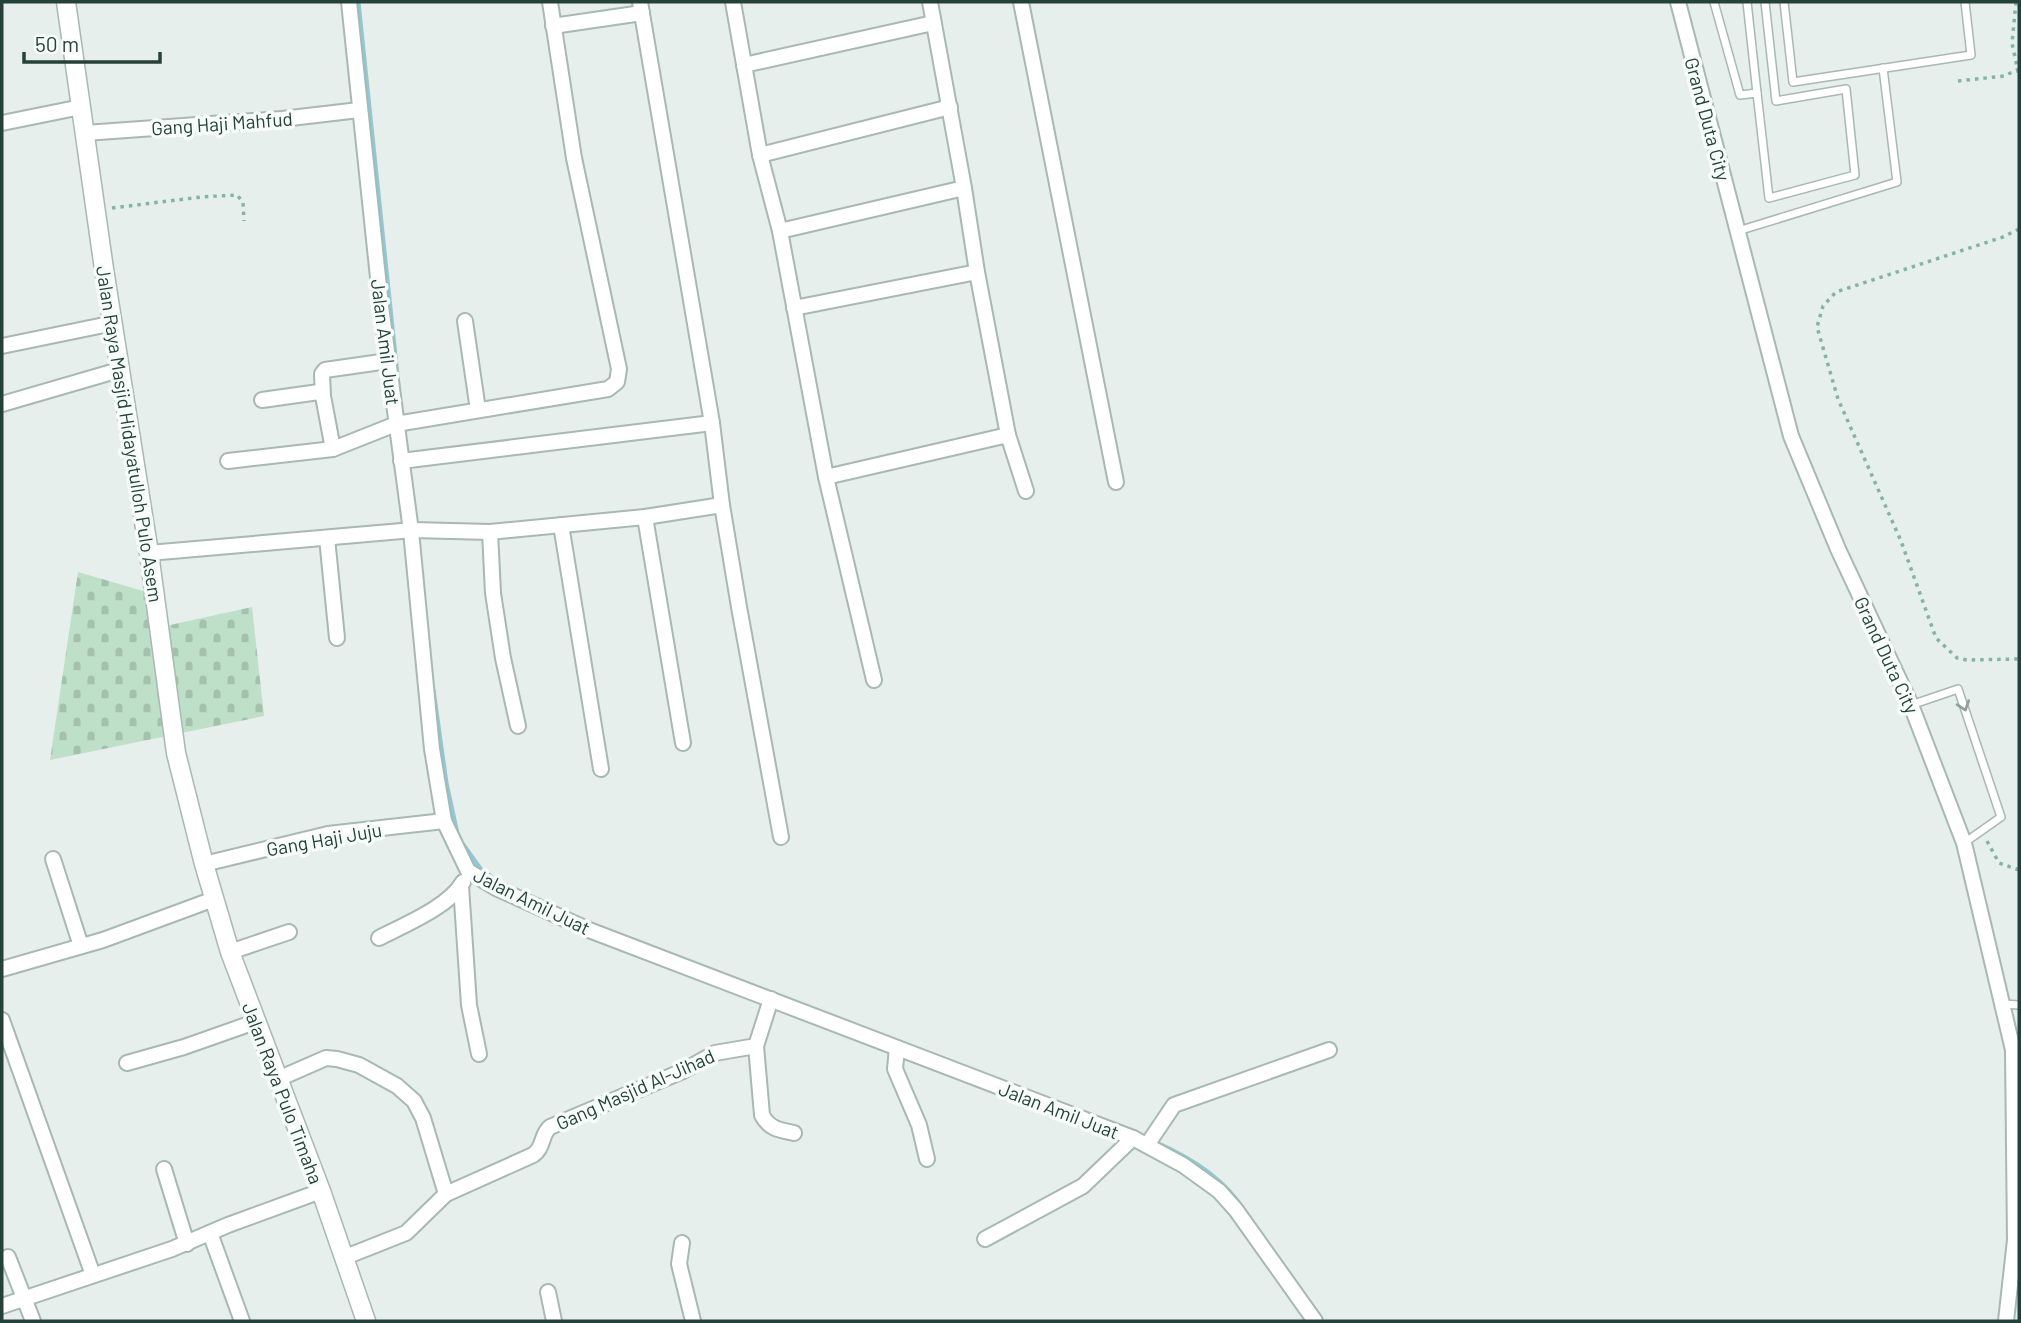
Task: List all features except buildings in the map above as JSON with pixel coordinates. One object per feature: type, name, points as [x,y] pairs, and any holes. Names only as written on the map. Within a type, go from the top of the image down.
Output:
[{"type":"street","name":"Jalan Raya Masjid Hidayatulloh Pulo Asem","points":[[66,2],[119,370],[149,553],[173,739],[204,864]]},
{"type":"street","name":"Jalan Amil Juat","points":[[349,2],[388,361],[401,424],[414,531],[432,749],[444,821],[468,872],[496,888],[589,930],[1147,1145],[1183,1165],[1224,1197],[1315,1321]]},
{"type":"street","points":[[228,461],[333,449],[401,424],[608,389],[615,384],[619,369],[574,158],[550,2]]},
{"type":"street","points":[[733,2],[760,155],[780,231],[826,477],[874,680]]},
{"type":"street","points":[[930,2],[977,272],[1009,435],[1026,491]]},
{"type":"street","points":[[1021,2],[1116,482]]},
{"type":"street","name":"Grand Duta City","points":[[1678,2],[1791,436],[1838,549],[1911,705],[1964,843],[2003,1004],[2017,1087],[2017,1240],[2006,1321]]},
{"type":"street","points":[[553,26],[641,8],[712,423],[722,505],[781,837]]},
{"type":"street","points":[[744,65],[933,23]]},
{"type":"street","points":[[2,123],[81,107]]},
{"type":"street","points":[[760,155],[950,107]]},
{"type":"street","name":"Gang Haji Mahfud","points":[[85,132],[282,119],[359,110]]},
{"type":"street","points":[[780,231],[964,188]]},
{"type":"street","points":[[794,308],[977,272]]},
{"type":"street","points":[[464,321],[478,410]]},
{"type":"street","points":[[2,346],[114,323]]},
{"type":"street","points":[[333,449],[323,396],[322,374],[325,370],[388,361]]},
{"type":"street","points":[[2,404],[119,370]]},
{"type":"street","points":[[262,400],[313,392],[319,392],[323,396]]},
{"type":"street","points":[[405,460],[712,423]]},
{"type":"street","points":[[826,477],[1009,435]]},
{"type":"street","points":[[149,553],[414,531],[490,532],[646,517],[722,505]]},
{"type":"street","points":[[646,517],[682,743]]},
{"type":"street","points":[[561,525],[601,769]]},
{"type":"street","points":[[490,532],[493,593],[503,658],[518,726]]},
{"type":"street","points":[[327,538],[337,638]]},
{"type":"street","name":"Gang Haji Juju","points":[[204,864],[328,834],[444,821]]},
{"type":"street","points":[[53,859],[81,946]]},
{"type":"street","name":"Jalan Raya Pulo Timaha","points":[[204,864],[230,952],[321,1191],[366,1321]]},
{"type":"street","points":[[379,938],[436,907],[461,886],[468,872]]},
{"type":"street","points":[[461,886],[469,1005],[479,1054]]},
{"type":"street","points":[[2,969],[103,940],[214,899]]},
{"type":"street","points":[[230,952],[289,932]]},
{"type":"street","points":[[771,999],[756,1046],[762,1115],[766,1123],[777,1130],[794,1133]]},
{"type":"street","points":[[2,1020],[93,1275]]},
{"type":"street","points":[[127,1063],[184,1047],[255,1021]]},
{"type":"street","name":"Gang Masjid Al-Jihad","points":[[343,1258],[405,1233],[446,1194],[533,1155],[540,1149],[546,1130],[554,1125],[683,1071],[715,1053],[756,1046]]},
{"type":"street","points":[[897,1048],[895,1069],[919,1125],[927,1159]]},
{"type":"street","points":[[1147,1145],[1174,1105],[1329,1050]]},
{"type":"street","points":[[278,1079],[326,1058],[359,1065],[397,1086],[414,1101],[423,1118],[446,1194]]},
{"type":"street","points":[[985,1239],[1083,1186],[1133,1138]]},
{"type":"street","points":[[164,1169],[187,1244]]},
{"type":"street","points":[[2,1306],[187,1244],[321,1191]]},
{"type":"street","points":[[210,1233],[242,1321]]},
{"type":"street","points":[[682,1243],[679,1264],[693,1321]]},
{"type":"street","points":[[8,1257],[33,1321]]},
{"type":"street","points":[[548,1292],[554,1321]]},
{"type":"lane","points":[[1714,2],[1740,95],[1757,93]]},
{"type":"lane","points":[[1747,2],[1769,198],[1855,175],[1846,89],[1776,101],[1765,2]]},
{"type":"lane","points":[[1784,2],[1793,82],[1971,55],[1965,2]]},
{"type":"lane","points":[[1738,231],[1897,182],[1883,68]]},
{"type":"lane","points":[[1911,705],[1958,689],[2001,817],[1964,843]]},
{"type":"lane","points":[[2003,1004],[2019,1005]]},
{"type":"path","points":[[2016,2],[2012,43],[2019,76]]},
{"type":"path","points":[[1958,81],[1994,78],[2018,70]]},
{"type":"path","points":[[96,210],[236,195],[243,202],[244,221]]},
{"type":"path","points":[[2019,229],[2003,237],[1836,292],[1823,306],[1817,327],[1838,399],[1901,541],[1936,638],[1957,658],[2019,659]]},
{"type":"path","points":[[1982,831],[1999,863],[2019,870]]},
{"type":"green space","points":[[78,572],[150,593],[152,629],[252,607],[264,716],[50,760]]},
{"type":"waterway","points":[[358,2],[398,385]]},
{"type":"waterway","points":[[433,690],[446,783],[458,838],[481,870],[490,876]]},
{"type":"waterway","points":[[1154,1142],[1205,1170],[1226,1188],[1244,1211]]}]
